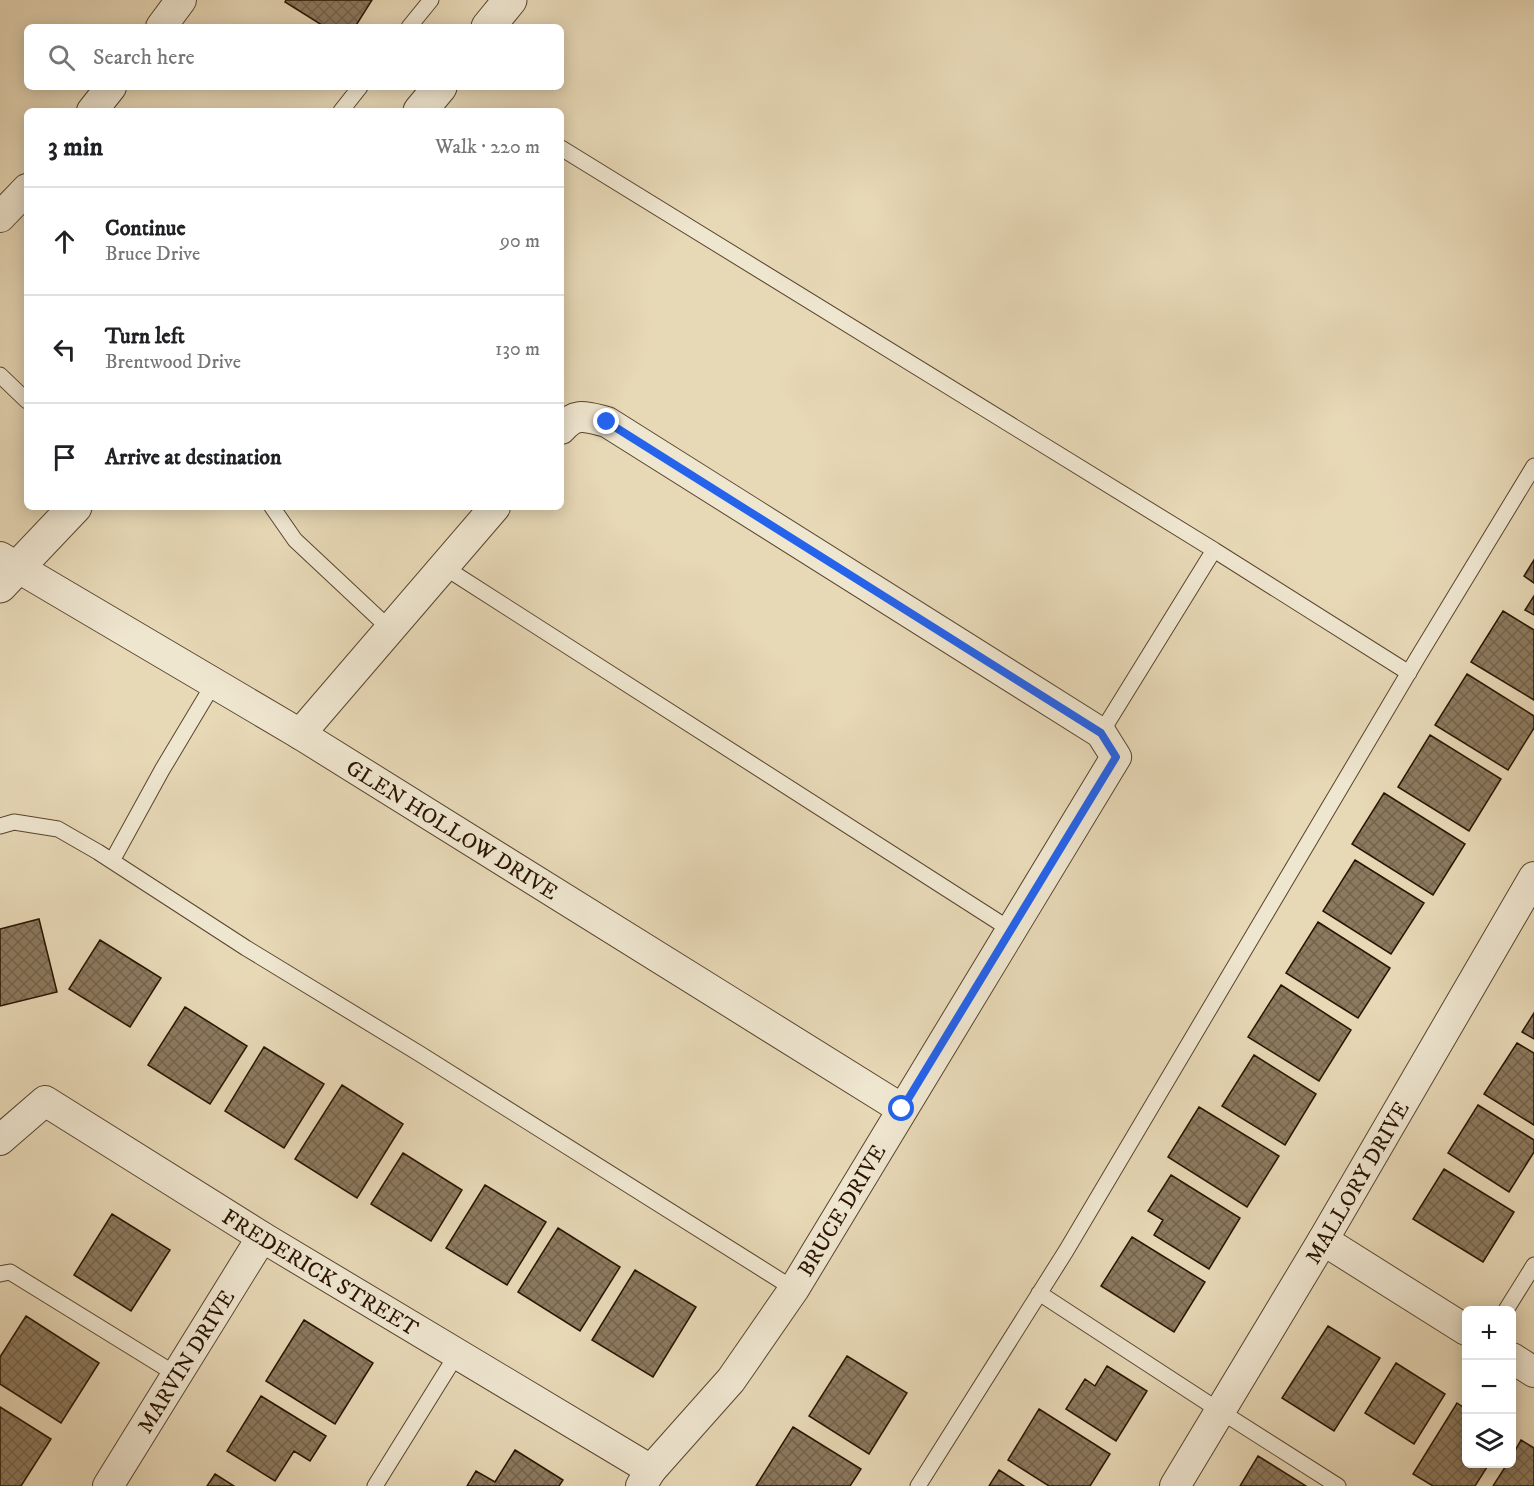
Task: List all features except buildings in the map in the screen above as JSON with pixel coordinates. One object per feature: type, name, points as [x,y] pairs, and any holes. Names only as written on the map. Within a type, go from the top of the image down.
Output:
[{"type":"street","points":[[163,24],[181,0]]},
{"type":"street","points":[[490,24],[510,0]]},
{"type":"street","points":[[94,108],[109,90]]},
{"type":"street","points":[[422,108],[438,90]]},
{"type":"street","points":[[0,217],[24,192]]},
{"type":"street","points":[[572,423],[607,422],[1101,733]]},
{"type":"street","points":[[6,570],[72,510]]},
{"type":"street","points":[[300,734],[492,510]]},
{"type":"street","name":"GLEN HOLLOW DRIVE","points":[[6,570],[214,683],[300,734],[902,1109]]},
{"type":"street","name":"BRUCE DRIVE","points":[[646,1478],[730,1380],[794,1289],[1116,757],[1101,733]]},
{"type":"street","name":"MALLORY DRIVE","points":[[1175,1486],[1323,1240],[1534,877]]},
{"type":"street","name":"FREDERICK STREET","points":[[0,1140],[45,1101],[262,1237],[457,1354],[646,1478]]},
{"type":"street","name":"MARVIN DRIVE","points":[[108,1486],[262,1237]]},
{"type":"street","points":[[1323,1240],[1462,1327]]},
{"type":"street","points":[[1515,1360],[1534,1372]]},
{"type":"lane","points":[[411,24],[431,0]]},
{"type":"lane","points":[[343,108],[358,90]]},
{"type":"lane","points":[[564,150],[1214,550],[1409,673]]},
{"type":"lane","points":[[0,375],[24,398]]},
{"type":"lane","points":[[918,1486],[1039,1293],[1534,466]]},
{"type":"lane","points":[[274,510],[296,540],[390,629]]},
{"type":"lane","points":[[1101,733],[1214,550]]},
{"type":"lane","points":[[444,567],[1011,930]]},
{"type":"lane","points":[[112,861],[162,770],[214,683]]},
{"type":"lane","points":[[0,826],[14,822],[58,829],[794,1289]]},
{"type":"lane","points":[[1509,1306],[1534,1265]]},
{"type":"lane","points":[[0,1275],[10,1272],[177,1375]]},
{"type":"lane","points":[[1039,1293],[1220,1412],[1338,1486]]},
{"type":"lane","points":[[375,1486],[457,1354]]},
{"type":"route","points":[[607,422],[1101,733],[1116,757],[902,1109]]}]
